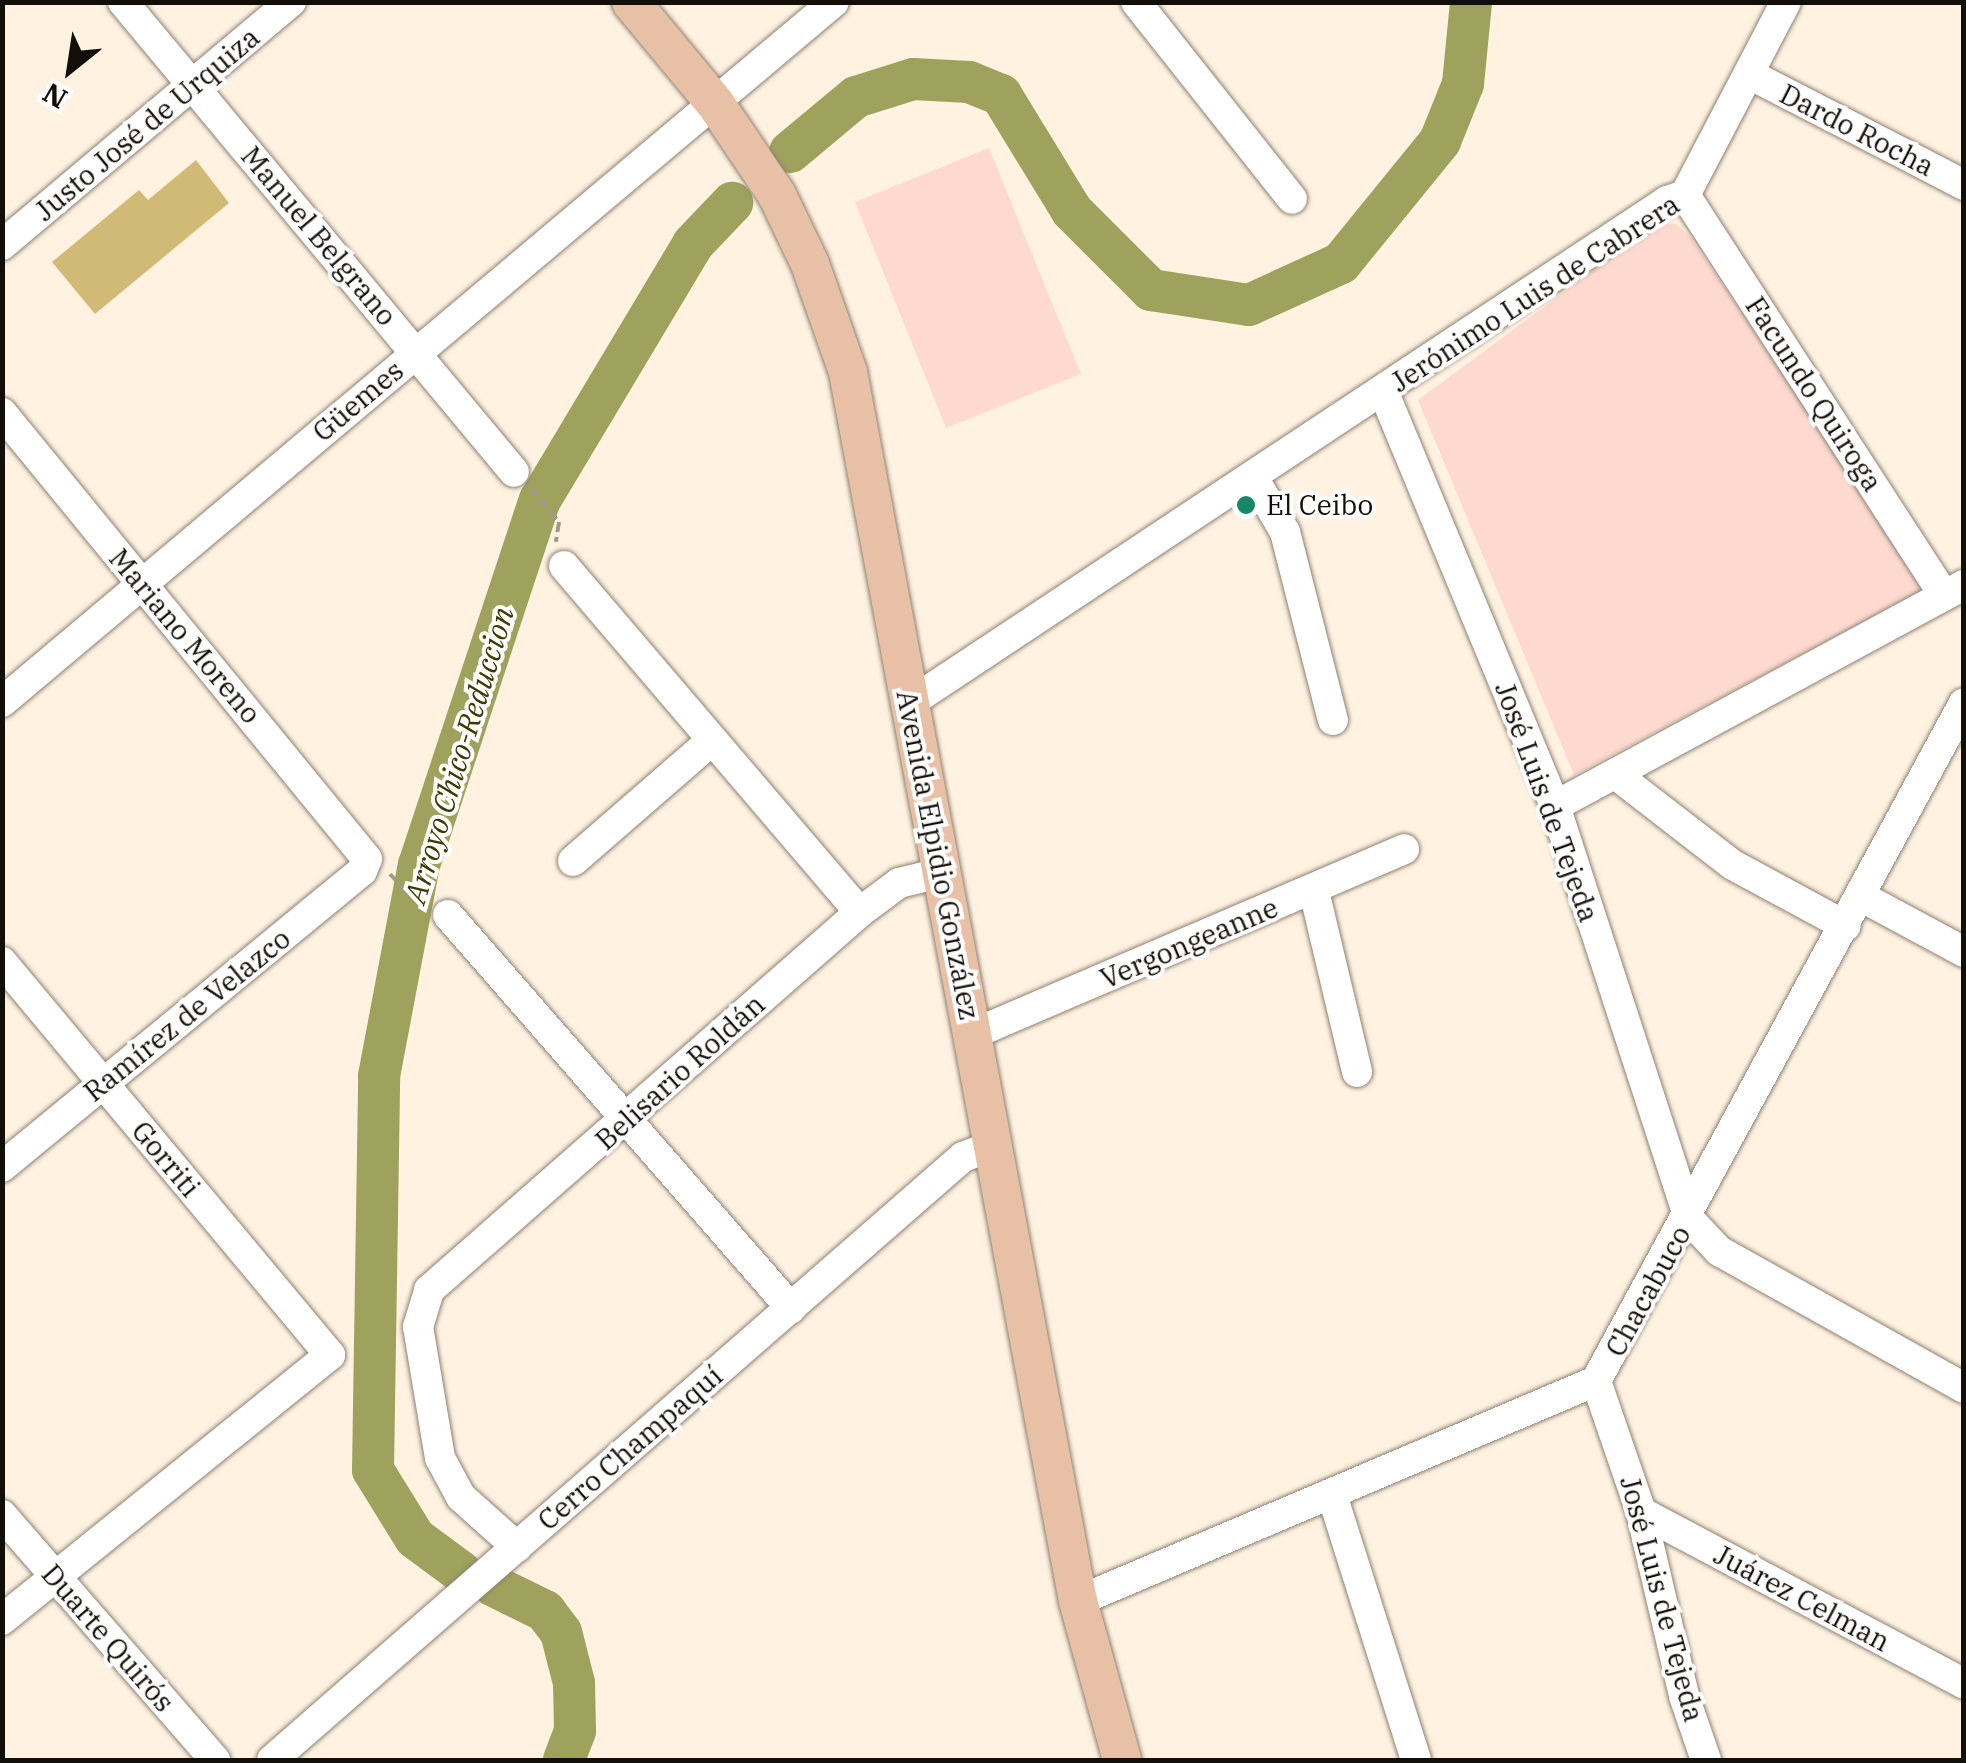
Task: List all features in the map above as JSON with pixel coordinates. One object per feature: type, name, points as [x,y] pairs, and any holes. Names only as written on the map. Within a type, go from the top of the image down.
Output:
[{"type":"main road","name":"Avenida Elpidio González","points":[[631,2],[715,103],[777,194],[831,319],[848,372],[1078,1601],[1122,1760]]},
{"type":"street","name":"Manuel Belgrano","points":[[123,2],[522,480]]},
{"type":"street","name":"Justo José de Urquiza","points":[[2,245],[291,2]]},
{"type":"street","name":"Güemes","points":[[2,702],[834,2]]},
{"type":"street","points":[[1136,2],[1292,199]]},
{"type":"street","name":"Jerónimo Luis de Cabrera","points":[[908,704],[1254,479],[1667,200],[1685,195],[1786,2]]},
{"type":"street","name":"Dardo Rocha","points":[[1751,75],[1964,185]]},
{"type":"street","name":"Facundo Quiroga","points":[[1685,195],[1953,589]]},
{"type":"street","name":"José Luis de Tejeda","points":[[1384,392],[1554,806],[1689,1218]]},
{"type":"street","name":"Mariano Moreno","points":[[2,413],[374,862]]},
{"type":"street","points":[[1254,479],[1284,532],[1332,720]]},
{"type":"street","points":[[559,552],[711,741],[860,912]]},
{"type":"street","points":[[1554,806],[1619,776],[1953,589]]},
{"type":"street","name":"Chacabuco","points":[[1078,1601],[1332,1498],[1596,1381],[1689,1218],[1964,703]]},
{"type":"street","points":[[573,860],[711,741]]},
{"type":"street","points":[[1619,776],[1733,865],[1846,926]]},
{"type":"street","name":"Vergongeanne","points":[[973,1034],[1314,891],[1404,849]]},
{"type":"street","name":"Ramírez de Velazco","points":[[2,1167],[374,862]]},
{"type":"street","name":"Belisario Roldán","points":[[517,1547],[460,1496],[440,1458],[418,1327],[429,1290],[860,912],[899,883],[940,873]]},
{"type":"street","points":[[1314,891],[1357,1072]]},
{"type":"street","points":[[1862,897],[1964,952]]},
{"type":"street","points":[[436,913],[628,1119],[791,1308]]},
{"type":"street","name":"Gorriti","points":[[2,962],[330,1355],[54,1576]]},
{"type":"street","name":"Cerro Champaquí","points":[[272,1760],[963,1157],[994,1145]]},
{"type":"street","points":[[1689,1218],[1718,1251],[1964,1388]]},
{"type":"street","name":"José Luis de Tejeda","points":[[1596,1381],[1642,1512],[1684,1696],[1706,1760]]},
{"type":"street","points":[[1332,1498],[1416,1760]]},
{"type":"street","name":"Juárez Celman","points":[[1642,1512],[1964,1684]]},
{"type":"street","name":"Duarte Quirós","points":[[2,1515],[215,1760]]},
{"type":"street","points":[[2,1620],[54,1576]]},
{"type":"path","points":[[522,480],[559,522],[559,552]]},
{"type":"path","points":[[374,862],[436,913]]},
{"type":"shaded area","points":[[989,148],[1081,374],[946,428],[855,202]]},
{"type":"shaded area","points":[[1658,223],[1676,224],[1691,238],[1927,588],[1574,775],[1418,400]]},
{"type":"building","points":[[196,160],[229,203],[95,314],[52,262],[139,190],[148,200]]},
{"type":"waterway","name":"Arroyo Chico-Reduccion","points":[[790,152],[856,97],[913,79],[969,82],[1001,95],[1072,211],[1151,290],[1249,305],[1341,263],[1440,141],[1463,84],[1471,2]]},
{"type":"waterway","name":"Arroyo Chico-Reduccion","points":[[461,1572],[415,1538],[373,1470],[379,1076],[419,865],[540,500],[693,244],[732,203]]},
{"type":"waterway","name":"Arroyo Chico-Reduccion","points":[[494,1586],[545,1611],[561,1632],[574,1683],[575,1731],[564,1760]]},
{"type":"place","name":"El Ceibo","points":[[1246,505]]}]
